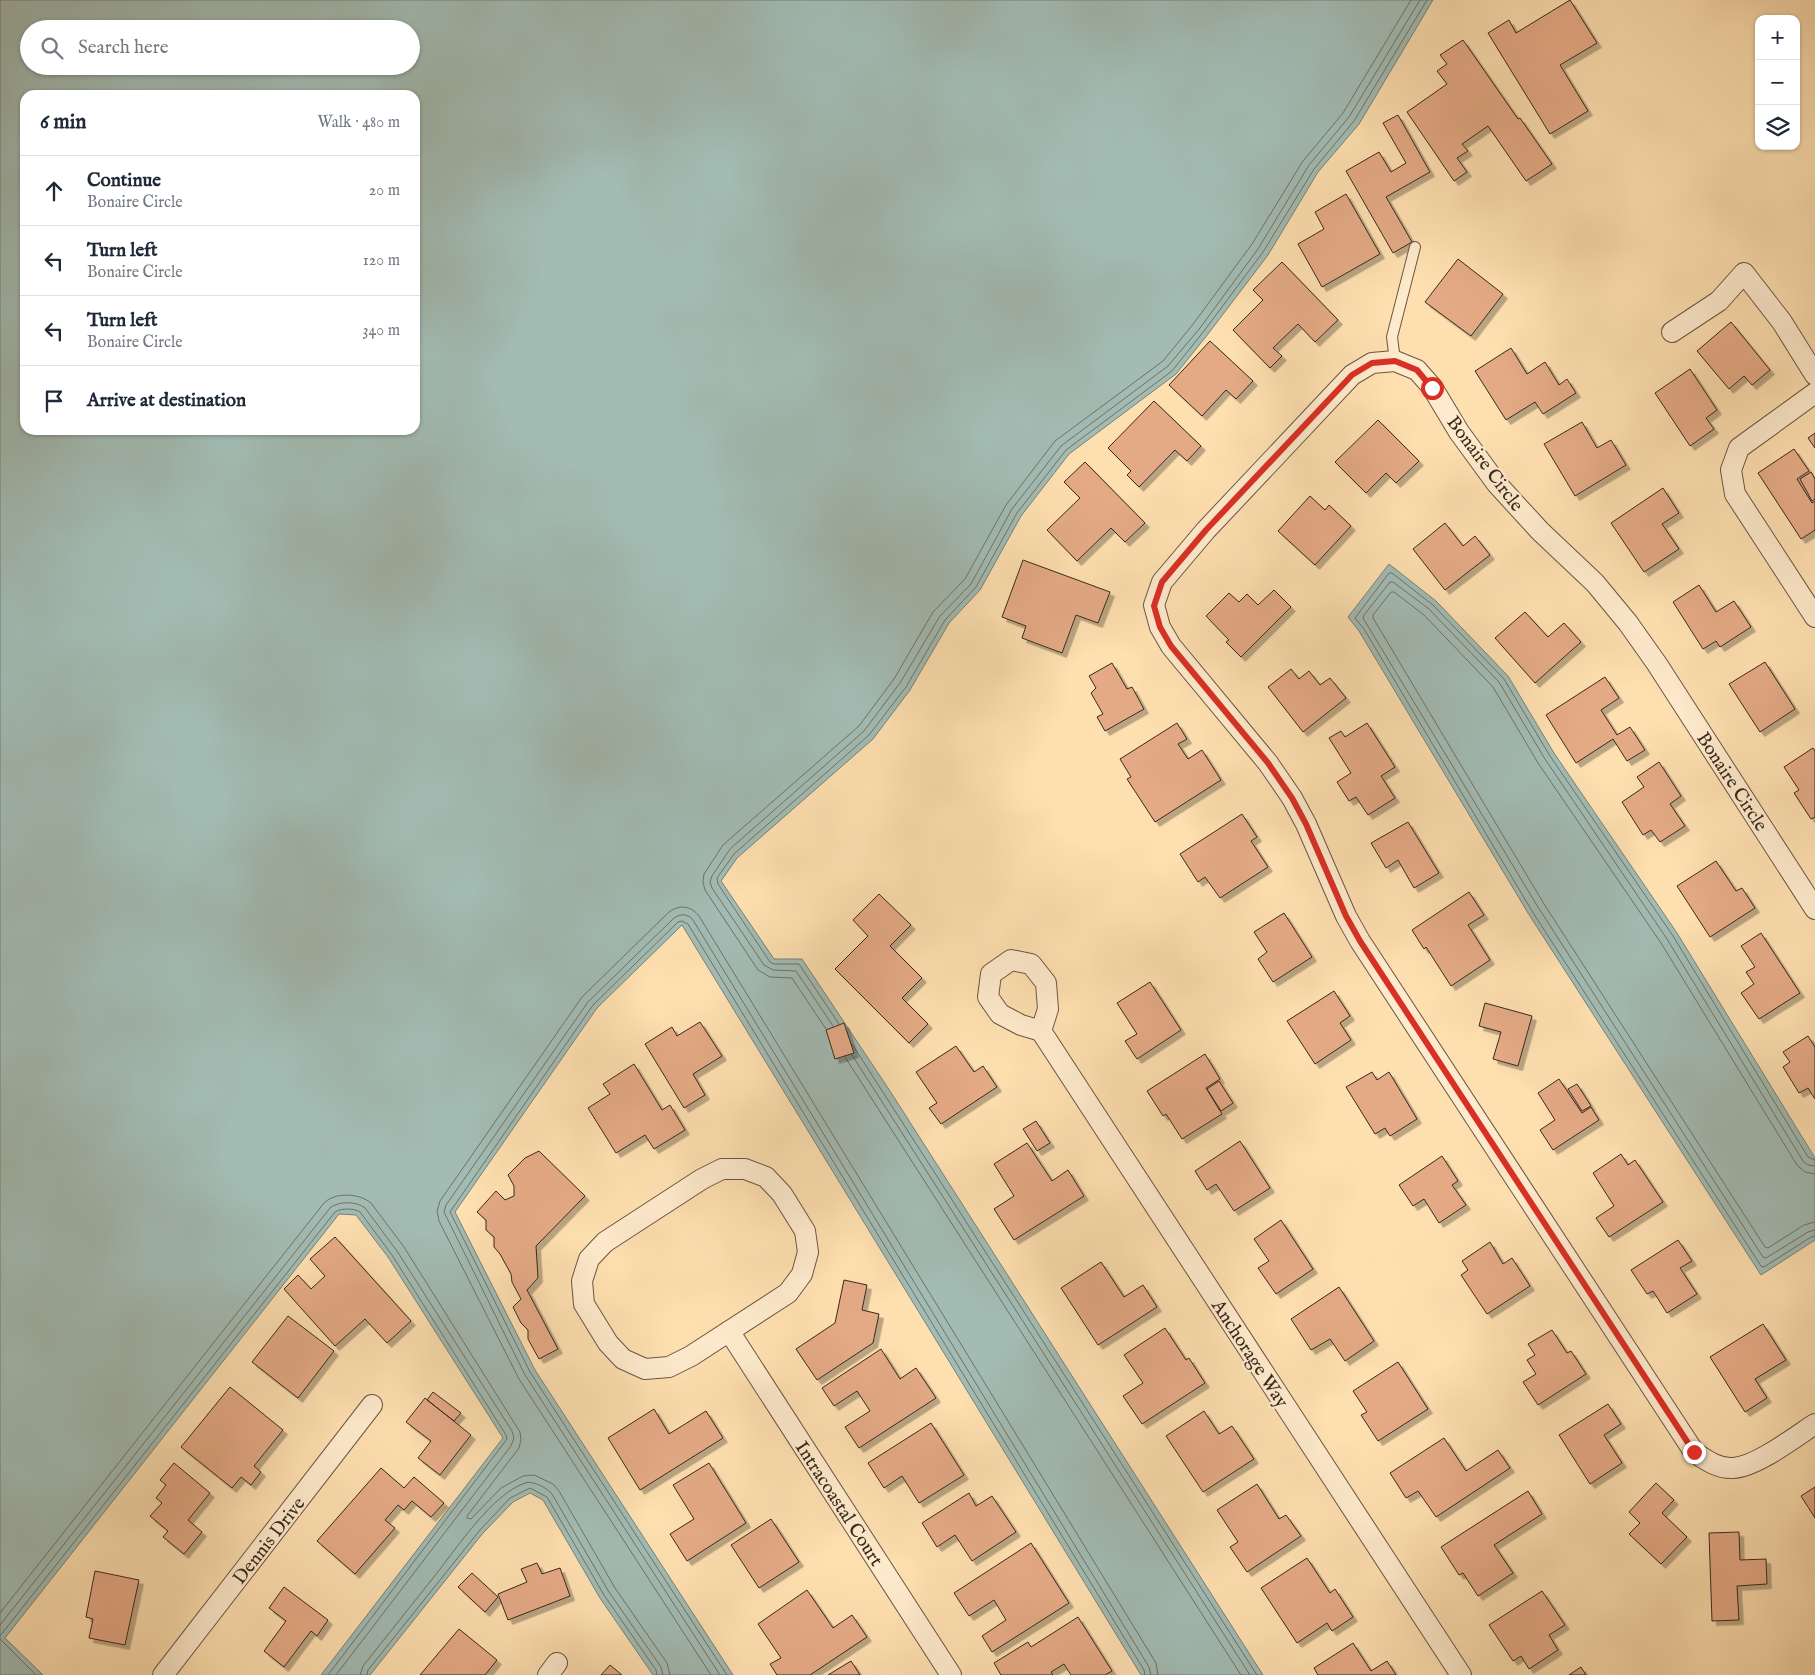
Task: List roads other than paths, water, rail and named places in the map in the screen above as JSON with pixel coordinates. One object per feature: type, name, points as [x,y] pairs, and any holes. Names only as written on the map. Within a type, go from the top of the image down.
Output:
[{"type":"street","points":[[1672,332],[1719,301],[1744,274],[1782,322],[1815,375]]},
{"type":"street","name":"Bonaire Circle","points":[[1395,361],[1417,370],[1432,388],[1459,432],[1497,484],[1540,531],[1595,583],[1628,623],[1657,664],[1815,909]]},
{"type":"street","points":[[1395,361],[1372,363],[1352,375],[1206,530],[1162,582],[1154,606],[1160,627],[1184,664],[1268,763],[1292,798],[1306,824],[1346,916],[1360,941],[1694,1452],[1712,1464],[1733,1468],[1754,1463],[1815,1424]]},
{"type":"street","points":[[1815,393],[1739,448],[1731,470],[1735,494],[1815,617]]},
{"type":"street","name":"Anchorage Way","points":[[1041,1031],[1461,1675]]},
{"type":"street","points":[[722,1169],[745,1169],[766,1177],[782,1194],[804,1231],[808,1252],[802,1274],[788,1293],[729,1332],[669,1367],[645,1369],[623,1358],[608,1343],[584,1304],[582,1281],[589,1259],[605,1242],[702,1179],[722,1169]]},
{"type":"street","name":"Intracoastal Court","points":[[729,1332],[951,1675]]},
{"type":"street","name":"Dennis Drive","points":[[163,1675],[372,1405]]},
{"type":"lane","points":[[1395,361],[1392,337],[1416,247]]},
{"type":"water","points":[[0,0],[1433,0],[1359,124],[1318,172],[1268,255],[1176,374],[1069,454],[1021,516],[980,590],[949,623],[910,690],[873,739],[737,858],[721,881],[774,959],[802,959],[890,1091],[1263,1675],[1141,1675],[682,925],[597,1008],[455,1212],[535,1370],[733,1675],[653,1675],[600,1598],[543,1500],[530,1493],[513,1502],[483,1533],[370,1675],[321,1675],[503,1438],[388,1257],[356,1215],[339,1214],[5,1638],[43,1675],[0,1675]]},
{"type":"water","points":[[1389,564],[1436,601],[1508,676],[1554,753],[1677,933],[1815,1158],[1815,1240],[1761,1275],[1528,913],[1359,631],[1348,617]]}]
